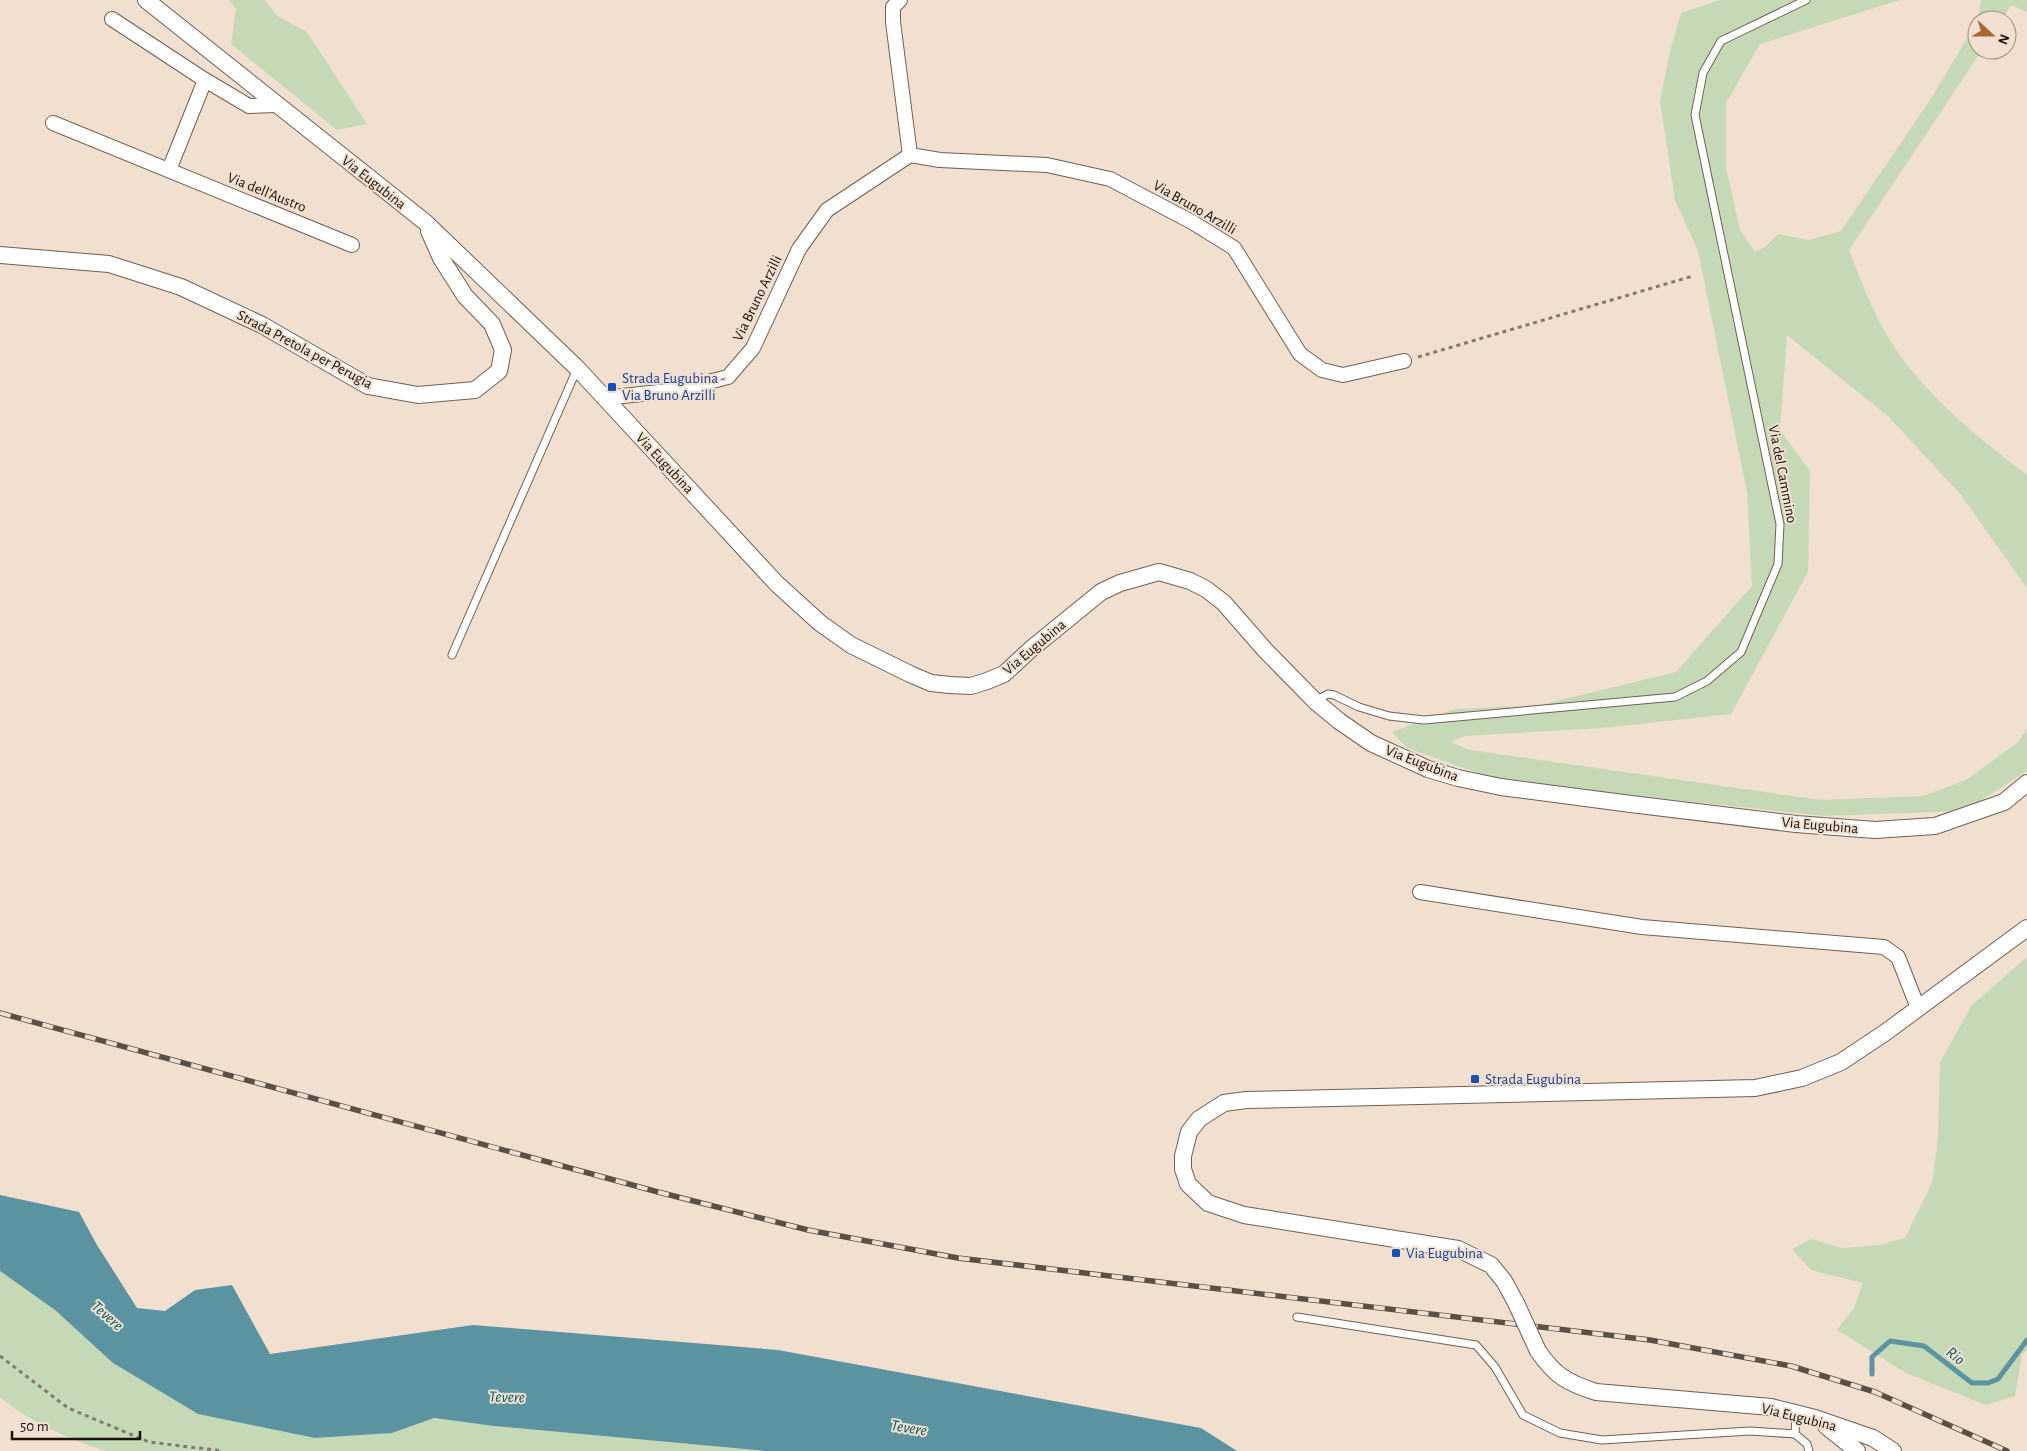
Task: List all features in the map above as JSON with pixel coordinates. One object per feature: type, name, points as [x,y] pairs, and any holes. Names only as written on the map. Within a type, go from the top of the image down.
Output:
[{"type":"street","name":"Via Eugubina","points":[[146,0],[425,222],[577,368],[784,591],[820,623],[851,645],[931,683],[971,686],[1004,674],[1031,649],[1101,592],[1120,582],[1159,572],[1190,581],[1206,589],[1224,602],[1266,650],[1315,701],[1338,721],[1371,743],[1428,769],[1458,778],[1510,788],[1796,824],[1875,830],[1935,826],[2004,802],[2027,783]]},
{"type":"street","points":[[900,0],[893,7],[893,22],[910,155]]},
{"type":"street","points":[[112,19],[204,80],[249,106],[278,105]]},
{"type":"street","points":[[169,170],[204,80]]},
{"type":"street","name":"Via dell'Austro","points":[[53,123],[352,244]]},
{"type":"street","name":"Via Bruno Arzilli","points":[[605,398],[677,390],[728,377],[753,348],[799,249],[827,210],[910,155],[940,160],[1047,165],[1110,179],[1192,222],[1234,248],[1300,354],[1322,370],[1344,375],[1404,361]]},
{"type":"street","name":"Strada Pretola per Perugia","points":[[0,255],[109,264],[181,288],[262,325],[368,386],[418,395],[475,390],[499,371],[504,350],[492,324],[464,296],[441,258],[425,222]]},
{"type":"street","points":[[1420,892],[1642,927],[1884,947],[1898,956],[1918,1008]]},
{"type":"street","name":"Via Eugubina","points":[[1893,1451],[1873,1438],[1816,1418],[1771,1407],[1596,1392],[1571,1384],[1561,1378],[1547,1364],[1538,1351],[1504,1281],[1491,1265],[1458,1249],[1244,1215],[1208,1203],[1188,1184],[1183,1169],[1184,1150],[1189,1132],[1199,1120],[1224,1103],[1246,1100],[1755,1088],[1802,1078],[1841,1062],[1886,1032],[2027,928]]},
{"type":"street","points":[[1816,1418],[1856,1450]]},
{"type":"lane","name":"Via del Cammino","points":[[1315,701],[1328,694],[1334,695],[1359,707],[1389,716],[1424,720],[1674,697],[1707,681],[1741,652],[1778,564],[1780,524],[1695,115],[1703,73],[1721,40],[1806,0]]},
{"type":"lane","points":[[452,655],[577,368]]},
{"type":"lane","points":[[1297,1317],[1476,1345],[1495,1367],[1523,1416],[1560,1433],[1602,1440],[1750,1431],[1795,1434],[1807,1444],[1809,1451]]},
{"type":"lane","points":[[1795,1434],[1796,1413]]},
{"type":"path","points":[[1404,361],[1693,276]]},
{"type":"path","points":[[0,1356],[68,1408],[77,1412],[149,1442],[223,1451]]},
{"type":"green space","points":[[229,0],[265,0],[277,16],[307,32],[367,124],[337,130],[231,44],[236,9]]},
{"type":"green space","points":[[1720,0],[1900,0],[1760,44],[1726,103],[1726,168],[1740,230],[1755,252],[1765,247],[1778,234],[1809,240],[1841,231],[1932,97],[1967,39],[1967,60],[1975,60],[1849,250],[1868,299],[1882,327],[1911,370],[1928,390],[1966,426],[2027,475],[2027,588],[1961,495],[1889,417],[1787,335],[1780,430],[1810,471],[1808,572],[1731,714],[1602,728],[1465,736],[1450,742],[1470,750],[1820,800],[1923,796],[1966,780],[2017,743],[2027,729],[2027,771],[1964,811],[1824,816],[1501,781],[1407,748],[1392,732],[1455,709],[1540,705],[1676,672],[1752,586],[1747,492],[1698,251],[1675,200],[1660,101],[1670,51],[1681,13]]},
{"type":"green space","points":[[1981,0],[2027,0],[2027,12],[2011,5],[2008,10],[1980,10]]},
{"type":"green space","points":[[2027,957],[2027,1351],[2022,1354],[2015,1396],[1986,1405],[1906,1373],[1837,1330],[1854,1308],[1863,1283],[1811,1270],[1792,1249],[1811,1239],[1841,1248],[1880,1245],[1905,1238],[1932,1183],[1938,1139],[1940,1062],[1972,1005]]},
{"type":"green space","points":[[0,1271],[55,1310],[113,1363],[198,1414],[315,1438],[392,1433],[434,1418],[494,1426],[766,1451],[105,1451],[37,1422],[0,1397]]},
{"type":"water","name":"Tevere","points":[[0,1195],[79,1212],[97,1245],[137,1308],[165,1311],[195,1290],[232,1285],[270,1354],[473,1325],[778,1350],[1201,1428],[1237,1451],[766,1451],[494,1426],[434,1418],[392,1433],[315,1438],[198,1414],[113,1363],[55,1310],[0,1271]]},
{"type":"waterway","name":"Rio","points":[[1872,1374],[1872,1357],[1890,1341],[1924,1346],[1972,1383],[1988,1383],[1998,1379],[2027,1340]]},
{"type":"railway","points":[[0,1013],[658,1192],[808,1230],[958,1258],[1650,1340],[1791,1366],[1875,1392],[2007,1451]]},
{"type":"place","name":"Strada Eugubina - Via Bruno Arzilli","points":[[612,387]]},
{"type":"place","name":"Strada Eugubina","points":[[1475,1079]]},
{"type":"place","name":"Via Eugubina","points":[[1396,1253]]}]
